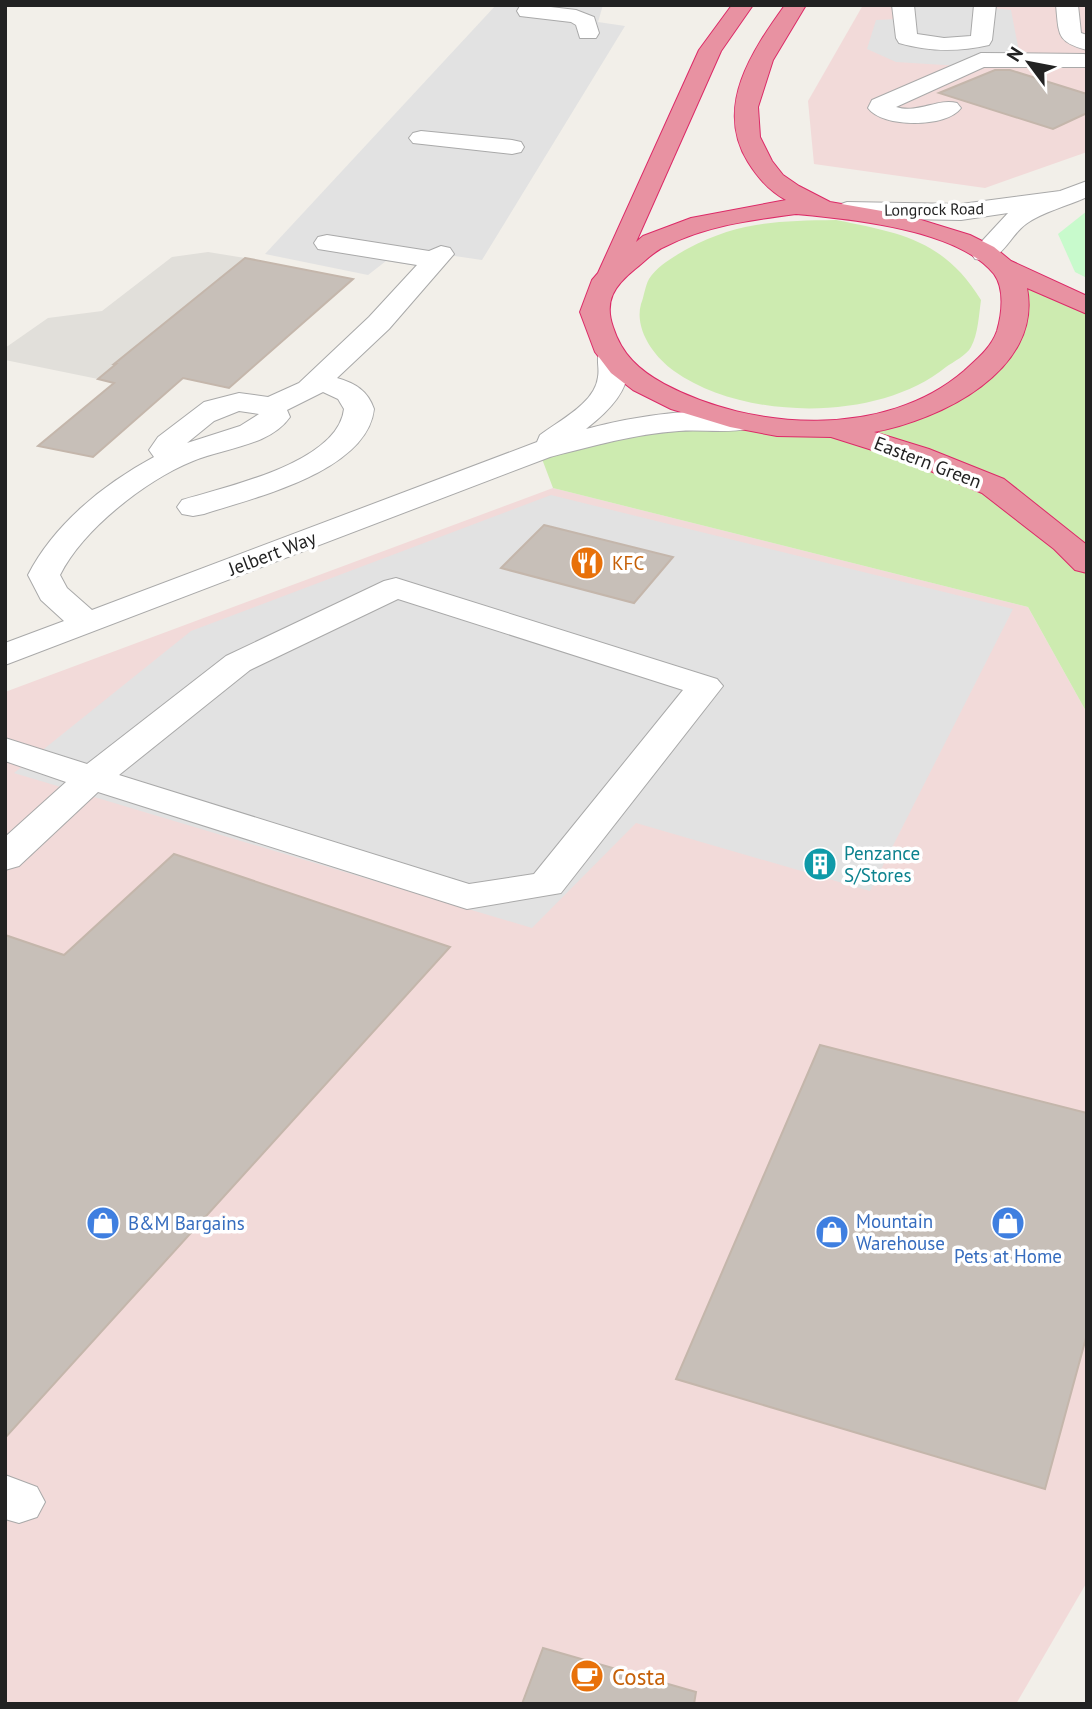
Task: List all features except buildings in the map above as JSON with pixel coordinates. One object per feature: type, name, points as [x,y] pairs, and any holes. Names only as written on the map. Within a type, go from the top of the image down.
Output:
[{"type":"highway","points":[[743,5],[709,50],[605,280],[594,312],[611,356],[637,379],[674,401],[740,422],[781,428],[881,423],[930,407],[976,377],[1010,339],[1016,302],[1014,287],[994,260]]},
{"type":"highway","points":[[796,5],[774,36],[753,85],[744,125],[758,160],[775,182],[836,209]]},
{"type":"highway","points":[[605,280],[652,242],[700,223],[796,206],[836,209],[904,222],[947,235],[1087,306]]},
{"type":"highway","name":"Eastern Green","points":[[828,427],[918,455],[993,486],[1065,542],[1087,563]]},
{"type":"street","points":[[903,5],[904,34],[907,38],[926,43],[967,44],[981,40],[985,5]]},
{"type":"street","points":[[1067,5],[1070,36],[1086,55]]},
{"type":"street","points":[[528,11],[576,16],[586,22],[588,33]]},
{"type":"street","points":[[967,44],[997,58]]},
{"type":"street","points":[[949,108],[930,116],[916,117],[893,114],[880,108],[880,105],[981,60],[1086,55]]},
{"type":"street","points":[[1049,80],[1086,55]]},
{"type":"street","points":[[421,138],[512,148]]},
{"type":"street","name":"Longrock Road","points":[[994,260],[1003,236],[1016,219],[1087,188]]},
{"type":"street","name":"Longrock Road","points":[[836,209],[961,212],[1061,198]]},
{"type":"street","points":[[86,623],[53,593],[44,575],[47,564],[84,522],[171,459],[254,431],[275,417],[271,406],[316,382],[379,323],[438,257],[327,243]]},
{"type":"street","name":"Jelbert Way","points":[[538,451],[600,404],[613,378],[611,356]]},
{"type":"street","points":[[193,508],[312,465],[348,435],[358,418],[359,407],[349,392],[316,382]]},
{"type":"street","name":"Jelbert Way","points":[[5,655],[538,451],[623,428],[681,422],[740,422]]},
{"type":"street","points":[[5,748],[92,778],[467,897],[547,884],[705,686],[396,588],[237,663],[92,778],[5,858]]},
{"type":"shaded area","points":[[496,5],[603,5],[598,22],[625,26],[482,260],[441,254],[417,266],[386,261],[368,275],[265,254]]},
{"type":"shaded area","points":[[863,5],[1087,5],[1087,152],[985,188],[814,164],[808,101]]},
{"type":"shaded area","points":[[905,5],[964,5],[1011,10],[1020,57],[960,66],[896,62],[867,49],[876,20],[897,19]]},
{"type":"shaded area","points":[[208,252],[245,258],[98,379],[5,360],[5,348],[48,318],[102,311],[172,257]]},
{"type":"shaded area","points":[[553,488],[1028,607],[1087,713],[1087,1582],[1016,1704],[5,1704],[5,692]]},
{"type":"shaded area","points":[[551,495],[1013,609],[870,891],[636,823],[532,928],[14,773],[191,631]]},
{"type":"green space","points":[[1087,211],[1087,278],[1075,272],[1058,234]]},
{"type":"green space","points":[[836,220],[901,235],[919,242],[952,264],[981,300],[975,337],[966,353],[918,385],[885,398],[849,406],[811,408],[773,406],[737,399],[703,387],[674,371],[659,358],[647,342],[640,323],[641,304],[649,279],[666,262],[706,240],[742,228],[778,222]]},
{"type":"green space","points":[[1003,267],[1087,306],[1087,713],[1028,607],[553,488],[539,451],[623,428],[828,427],[930,407],[1010,339]]},
{"type":"place","name":"KFC","points":[[587,563]]},
{"type":"place","name":"Penzance S/Stores","points":[[820,864]]},
{"type":"place","name":"B&M Bargains","points":[[103,1223]]},
{"type":"place","name":"Pets at Home","points":[[1008,1223]]},
{"type":"place","name":"Mountain Warehouse","points":[[832,1232]]},
{"type":"place","name":"Costa","points":[[587,1676]]}]
